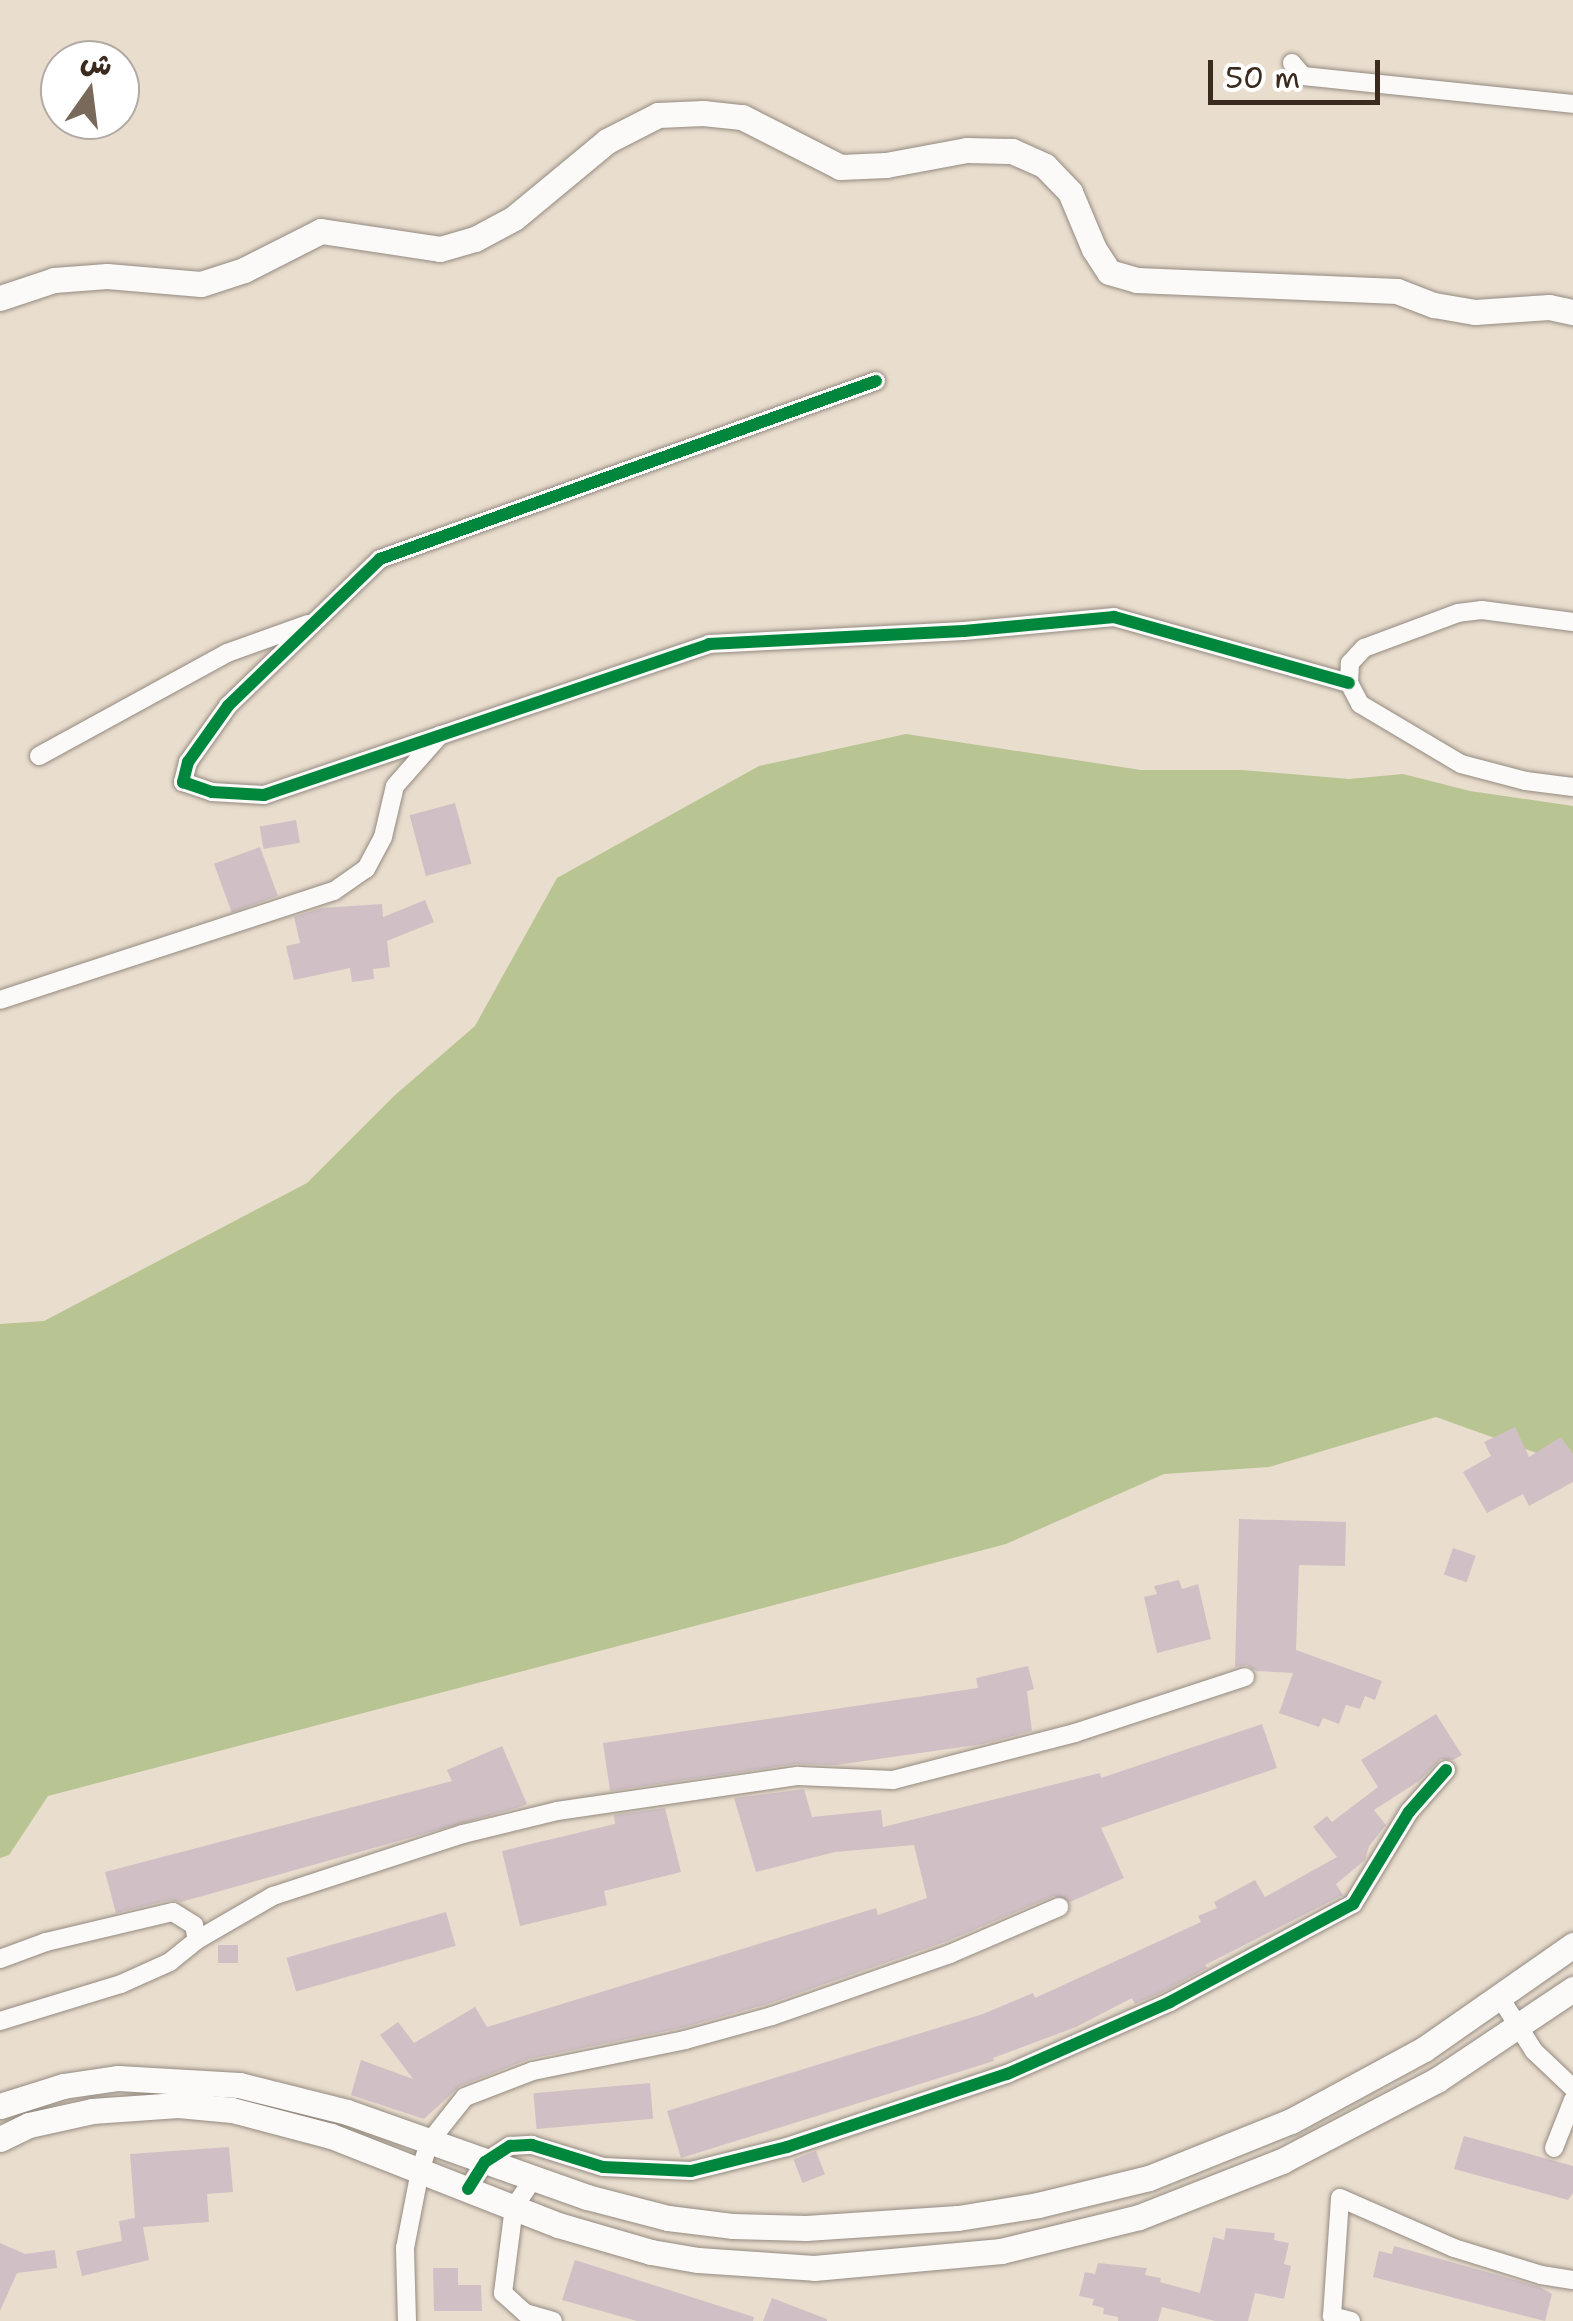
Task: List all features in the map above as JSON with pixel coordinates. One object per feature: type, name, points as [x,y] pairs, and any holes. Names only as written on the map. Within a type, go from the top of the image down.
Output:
[{"type":"main road","points":[[0,298],[54,280],[107,276],[201,284],[244,270],[321,231],[440,249],[475,239],[514,218],[607,141],[658,115],[703,112],[742,117],[840,167],[886,165],[967,150],[1012,151],[1045,166],[1070,192],[1094,249],[1109,272],[1137,280],[1380,290],[1475,312],[1550,307],[1573,312]]},
{"type":"main road","points":[[0,2106],[63,2086],[118,2078],[184,2079],[294,2096],[533,2178],[668,2218],[732,2226],[882,2224],[1038,2206],[1149,2178],[1290,2121],[1424,2048],[1573,1946]]},
{"type":"main road","points":[[0,2140],[59,2116],[178,2106],[283,2121],[614,2243],[698,2260],[814,2268],[1001,2251],[1139,2217],[1282,2161],[1371,2117],[1519,2028],[1573,1989]]},
{"type":"street","points":[[1292,63],[1303,76],[1573,104]]},
{"type":"street","points":[[876,381],[380,559],[228,706],[188,762],[183,782],[212,792],[264,795],[709,644],[964,632],[1114,616],[1349,683]]},
{"type":"street","points":[[1573,622],[1482,610],[1458,613],[1364,648],[1350,663],[1349,683],[1360,704],[1461,764],[1526,782],[1573,786]]},
{"type":"street","points":[[39,756],[122,714],[227,653],[318,620]]},
{"type":"street","points":[[0,1000],[334,891],[366,869],[383,836],[396,786],[440,735]]},
{"type":"street","points":[[0,2021],[121,1984],[170,1962],[196,1940],[273,1896],[482,1830],[557,1811],[798,1776],[893,1780],[1075,1734],[1245,1677]]},
{"type":"street","points":[[468,2189],[485,2162],[510,2146],[532,2145],[603,2167],[691,2171],[787,2147],[1006,2074],[1170,2002],[1353,1904],[1409,1812],[1446,1770]]},
{"type":"street","points":[[406,2321],[405,2248],[420,2170],[430,2141],[465,2098],[533,2072],[684,2040],[772,2016],[950,1954],[1060,1907]]},
{"type":"street","points":[[0,1959],[46,1942],[112,1930],[173,1912],[194,1925],[196,1940]]},
{"type":"street","points":[[1501,1998],[1548,2069],[1573,2088]]},
{"type":"street","points":[[1554,2148],[1573,2100]]},
{"type":"street","points":[[533,2178],[514,2208],[503,2293],[524,2313],[553,2321]]},
{"type":"street","points":[[1351,2321],[1332,2316],[1340,2198],[1454,2248],[1541,2275],[1573,2280]]},
{"type":"green space","points":[[906,734],[1141,770],[1242,770],[1349,779],[1403,774],[1470,791],[1573,806],[1573,1466],[1436,1417],[1269,1467],[1164,1474],[1006,1544],[48,1796],[9,1855],[0,1858],[0,1324],[44,1321],[307,1183],[394,1096],[475,1026],[557,878],[759,766]]},
{"type":"building","points":[[455,803],[471,864],[426,876],[410,815]]},
{"type":"building","points":[[296,820],[300,843],[264,849],[260,826]]},
{"type":"building","points":[[260,847],[278,896],[232,913],[214,864]]},
{"type":"building","points":[[425,900],[434,922],[387,941],[390,967],[373,969],[374,979],[352,982],[350,968],[294,980],[286,946],[300,943],[294,917],[321,908],[382,904],[383,917]]},
{"type":"building","points":[[1515,1427],[1529,1457],[1561,1437],[1573,1454],[1573,1482],[1529,1506],[1523,1494],[1487,1513],[1463,1472],[1491,1456],[1484,1442]]},
{"type":"building","points":[[1239,1519],[1346,1522],[1345,1566],[1299,1565],[1296,1650],[1382,1681],[1375,1700],[1365,1696],[1360,1709],[1346,1705],[1339,1724],[1323,1718],[1319,1727],[1279,1713],[1293,1673],[1256,1671],[1247,1665],[1235,1667]]},
{"type":"building","points":[[1453,1548],[1476,1556],[1467,1582],[1444,1574]]},
{"type":"building","points":[[1179,1580],[1182,1589],[1198,1584],[1211,1639],[1157,1653],[1144,1597],[1157,1594],[1154,1586]]},
{"type":"building","points":[[1028,1666],[1034,1689],[1027,1691],[1032,1731],[983,1744],[836,1765],[796,1764],[610,1791],[603,1743],[978,1688],[976,1678]]},
{"type":"building","points":[[1436,1714],[1462,1755],[1453,1760],[1441,1759],[1419,1781],[1374,1810],[1386,1825],[1369,1846],[1365,1860],[1336,1884],[1343,1895],[1205,1965],[1207,1968],[1165,1991],[1135,2004],[1132,1998],[1076,2027],[993,2058],[994,2061],[681,2158],[667,2111],[983,2014],[1033,1993],[1035,1998],[1201,1922],[1198,1916],[1217,1908],[1214,1902],[1255,1880],[1265,1897],[1337,1857],[1313,1827],[1327,1816],[1332,1822],[1378,1787],[1361,1760]]},
{"type":"building","points":[[1262,1724],[1277,1768],[1101,1828],[1124,1878],[1070,1902],[1054,1896],[945,1942],[768,2004],[682,2028],[529,2059],[460,2086],[424,2119],[351,2095],[361,2060],[413,2079],[380,2035],[398,2022],[414,2043],[475,2007],[487,2027],[876,1908],[878,1915],[927,1898],[914,1845],[835,1852],[756,1872],[734,1798],[804,1789],[812,1817],[881,1810],[883,1827],[1100,1773],[1101,1778]]},
{"type":"building","points":[[502,1746],[527,1804],[181,1902],[170,1900],[116,1913],[105,1872],[452,1781],[447,1770]]},
{"type":"building","points":[[665,1808],[681,1872],[604,1891],[607,1905],[520,1926],[502,1851],[615,1824],[614,1815]]},
{"type":"building","points":[[446,1912],[456,1946],[296,1991],[286,1958]]},
{"type":"building","points":[[218,1945],[238,1945],[238,1963],[218,1963]]},
{"type":"building","points":[[650,2083],[653,2119],[537,2129],[533,2093]]},
{"type":"building","points":[[1464,2136],[1573,2166],[1573,2193],[1568,2200],[1454,2169]]},
{"type":"building","points":[[229,2147],[233,2192],[207,2194],[209,2222],[143,2227],[149,2260],[82,2276],[76,2251],[122,2241],[119,2221],[135,2218],[130,2154]]},
{"type":"building","points":[[816,2151],[825,2174],[803,2183],[794,2160]]},
{"type":"building","points":[[1226,2228],[1275,2233],[1274,2240],[1289,2243],[1284,2264],[1291,2266],[1284,2299],[1255,2293],[1248,2321],[1215,2321],[1162,2307],[1158,2321],[1118,2321],[1118,2317],[1103,2314],[1104,2308],[1092,2305],[1094,2299],[1079,2296],[1085,2272],[1095,2274],[1098,2263],[1147,2268],[1145,2275],[1200,2293],[1213,2237],[1224,2240]]},
{"type":"building","points":[[0,2243],[25,2254],[55,2250],[57,2268],[17,2273],[0,2311]]},
{"type":"building","points":[[1394,2246],[1540,2287],[1552,2294],[1545,2321],[1373,2277],[1379,2251],[1392,2254]]},
{"type":"building","points":[[575,2260],[754,2317],[753,2321],[637,2321],[562,2300]]},
{"type":"building","points":[[433,2268],[458,2268],[458,2285],[481,2285],[482,2311],[434,2311]]},
{"type":"building","points":[[772,2298],[827,2319],[827,2321],[763,2321]]},
{"type":"cycle path","points":[[876,381],[380,559],[228,706],[188,762],[183,782],[212,792],[264,795],[709,644],[964,631],[1114,617],[1349,683]]},
{"type":"cycle path","points":[[468,2189],[485,2162],[510,2146],[532,2145],[603,2167],[691,2171],[787,2147],[1007,2074],[1170,2002],[1353,1904],[1409,1812],[1446,1770]]}]
